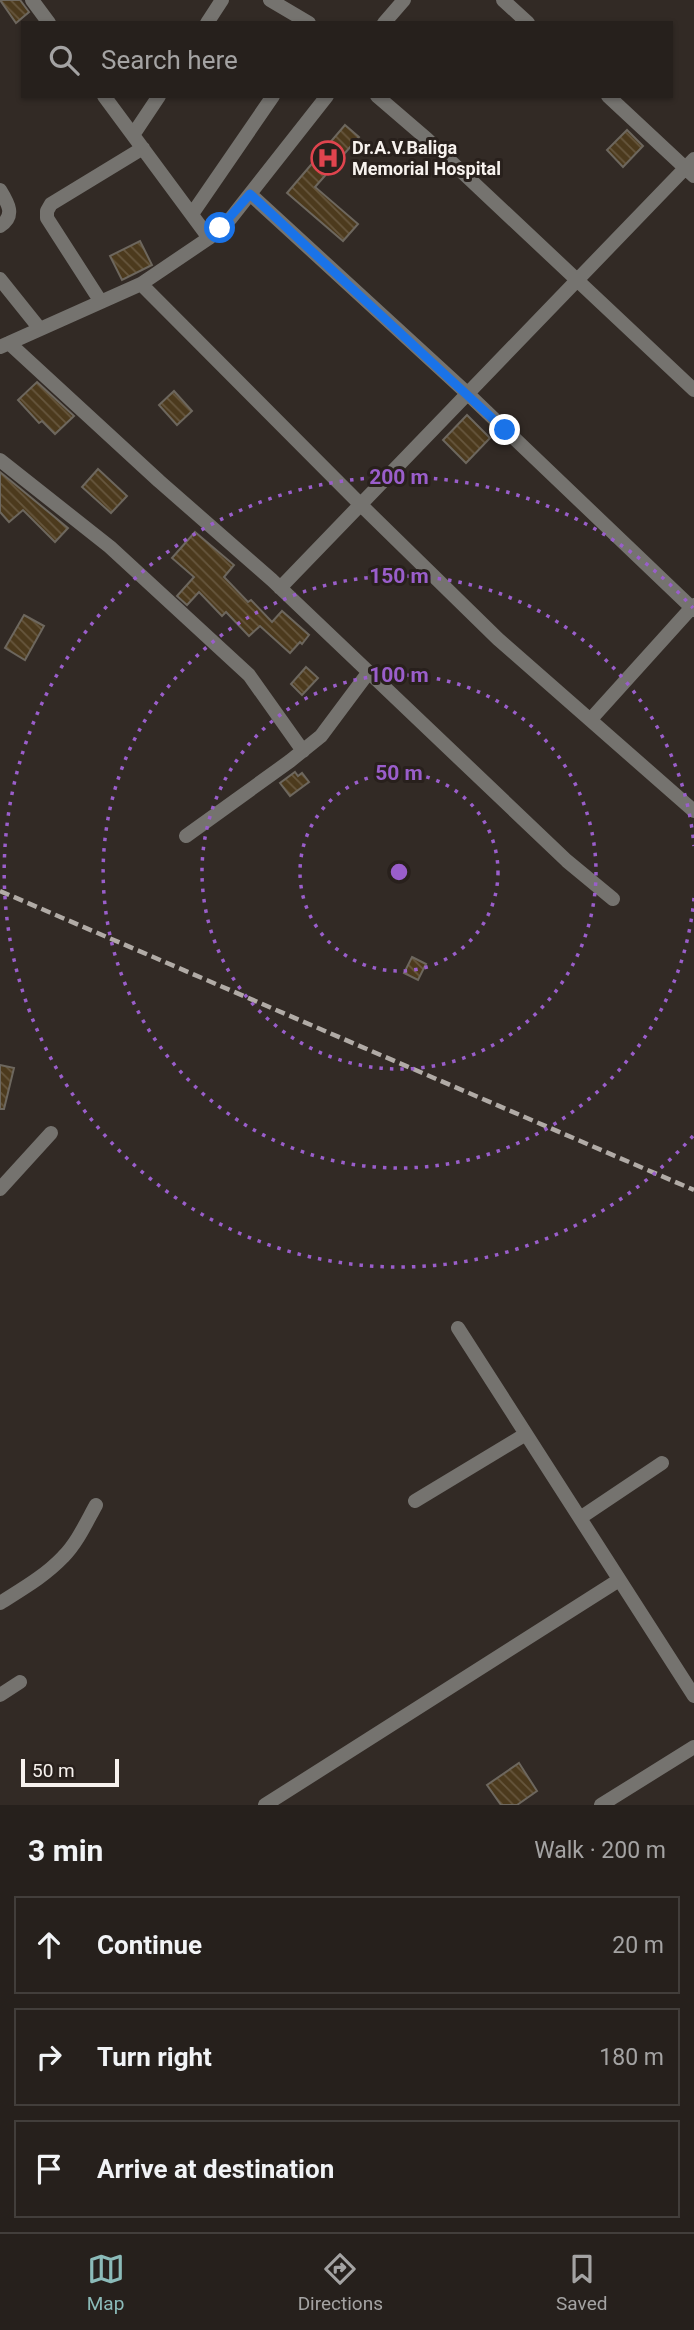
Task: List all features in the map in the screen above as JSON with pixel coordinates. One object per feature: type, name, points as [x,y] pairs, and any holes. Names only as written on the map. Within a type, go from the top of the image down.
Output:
[{"type":"street","points":[[32,0],[48,21]]},
{"type":"street","points":[[208,21],[222,0]]},
{"type":"street","points":[[270,0],[306,21]]},
{"type":"street","points":[[386,21],[404,0]]},
{"type":"street","points":[[503,0],[526,21]]},
{"type":"street","points":[[105,98],[209,238]]},
{"type":"street","points":[[133,135],[158,98]]},
{"type":"street","points":[[192,214],[272,98]]},
{"type":"street","points":[[325,98],[231,218],[209,238],[141,284],[5,345],[280,588],[568,860],[613,899]]},
{"type":"street","points":[[379,98],[427,139],[694,390]]},
{"type":"street","points":[[280,588],[576,279],[691,167],[610,98]]},
{"type":"street","points":[[101,302],[47,218],[47,211],[51,204],[143,148]]},
{"type":"street","points":[[0,190],[9,204],[10,213],[6,222],[0,226]]},
{"type":"street","points":[[250,194],[468,394],[693,608],[591,719]]},
{"type":"street","points":[[0,279],[40,329]]},
{"type":"street","points":[[141,284],[498,639],[694,811]]},
{"type":"street","points":[[0,460],[110,547],[249,675],[303,751]]},
{"type":"street","points":[[186,836],[321,736],[368,673]]},
{"type":"street","points":[[0,1189],[51,1133]]},
{"type":"street","points":[[458,1328],[694,1696]]},
{"type":"street","points":[[415,1501],[526,1434]]},
{"type":"street","points":[[580,1518],[662,1463]]},
{"type":"street","points":[[0,1603],[44,1575],[64,1557],[96,1505]]},
{"type":"street","points":[[271,1803],[619,1580]]},
{"type":"street","points":[[0,1695],[20,1682]]},
{"type":"street","points":[[601,1805],[694,1747]]},
{"type":"building","points":[[0,0],[20,0],[29,12],[16,23]]},
{"type":"building","points":[[345,125],[359,137],[315,187],[358,224],[343,241],[287,193]]},
{"type":"building","points":[[627,130],[643,146],[623,167],[607,150]]},
{"type":"building","points":[[140,241],[152,265],[122,280],[110,256]]},
{"type":"building","points":[[37,382],[74,416],[55,434],[42,421],[39,423],[18,400]]},
{"type":"building","points":[[174,391],[192,411],[177,425],[159,405]]},
{"type":"building","points":[[467,415],[490,438],[466,463],[443,440]]},
{"type":"building","points":[[98,469],[127,496],[111,513],[82,487]]},
{"type":"building","points":[[0,472],[68,528],[55,542],[23,510],[9,522],[0,512]]},
{"type":"building","points":[[195,532],[234,565],[224,577],[248,602],[251,600],[272,622],[282,611],[309,635],[302,644],[300,642],[290,653],[260,626],[249,636],[226,612],[222,616],[199,592],[187,605],[177,596],[194,577],[172,558]]},
{"type":"building","points":[[24,615],[44,626],[25,660],[5,648]]},
{"type":"building","points":[[306,667],[318,678],[302,695],[291,684]]},
{"type":"building","points":[[295,772],[298,776],[302,773],[309,782],[290,796],[280,783]]},
{"type":"building","points":[[412,957],[426,964],[418,980],[404,973]]},
{"type":"building","points":[[0,1065],[14,1068],[4,1109],[0,1109]]},
{"type":"building","points":[[519,1763],[537,1791],[517,1805],[501,1805],[487,1785]]},
{"type":"railway","points":[[0,891],[694,1190]]},
{"type":"place","name":"Dr.A.V.Baliga Memorial Hospital","points":[[328,158]]},
{"type":"route","points":[[220,228],[250,194],[505,430]]}]
